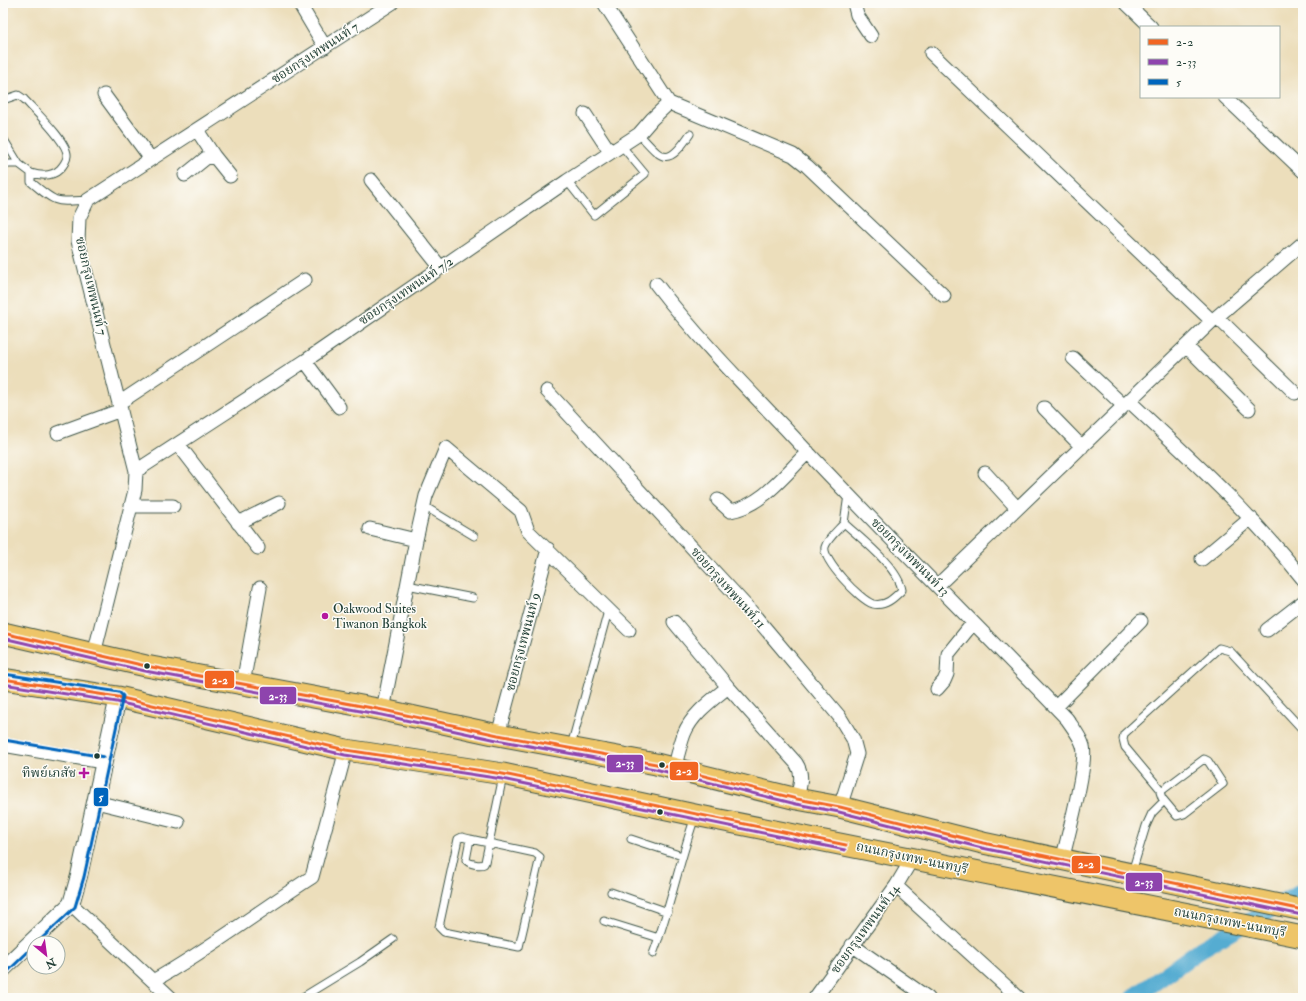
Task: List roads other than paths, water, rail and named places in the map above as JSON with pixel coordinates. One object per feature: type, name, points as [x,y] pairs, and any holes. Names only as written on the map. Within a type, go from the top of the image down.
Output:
[{"type":"main road","name":"ถนนกรุงเทพ-นนทบุรี","points":[[3,633],[146,666],[383,710],[498,735],[656,764],[674,770],[797,799],[840,807],[1062,861],[1300,909]]},
{"type":"main road","name":"ถนนกรุงเทพ-นนทบุรี","points":[[3,679],[118,697],[346,750],[503,774],[696,815],[1303,937]]},
{"type":"street","points":[[299,3],[325,47]]},
{"type":"street","name":"ซอยกรุงเทพนนท์ 7","points":[[94,654],[135,490],[136,470],[78,241],[78,218],[88,200],[392,3]]},
{"type":"street","points":[[604,3],[659,90],[669,103],[792,155],[807,166],[944,296]]},
{"type":"street","points":[[854,3],[857,15],[871,36]]},
{"type":"street","points":[[1126,3],[1150,26]]},
{"type":"street","points":[[931,53],[1295,393]]},
{"type":"street","points":[[104,95],[151,159]]},
{"type":"street","points":[[1226,98],[1303,171]]},
{"type":"street","name":"ซอยกรุงเทพนนท์ 7/2","points":[[136,470],[305,361],[567,181],[639,134],[669,103]]},
{"type":"street","points":[[585,114],[616,148]]},
{"type":"street","points":[[196,130],[230,176]]},
{"type":"street","points":[[185,175],[206,158],[214,156]]},
{"type":"street","points":[[371,180],[441,268]]},
{"type":"street","points":[[938,585],[1186,346],[1303,243]]},
{"type":"street","points":[[58,432],[120,407],[305,280]]},
{"type":"street","name":"ซอยกรุงเทพนนท์ 13","points":[[656,284],[691,329],[848,495],[938,585],[1071,724],[1083,747],[1081,774],[1062,861]]},
{"type":"street","points":[[1186,346],[1249,409]]},
{"type":"street","points":[[1073,358],[1230,495],[1276,545],[1303,579]]},
{"type":"street","points":[[305,361],[339,408]]},
{"type":"street","name":"ซอยกรุงเทพนนท์ 11","points":[[547,391],[749,608],[839,716],[853,739],[857,754],[840,807]]},
{"type":"street","points":[[1044,408],[1082,447]]},
{"type":"street","points":[[178,444],[258,548]]},
{"type":"street","points":[[383,710],[426,496],[446,448],[521,512],[528,531],[548,549],[608,612],[629,630]]},
{"type":"street","points":[[718,500],[730,511],[740,509],[762,496],[808,452]]},
{"type":"street","points":[[985,473],[1017,508]]},
{"type":"street","points":[[238,523],[279,503]]},
{"type":"street","points":[[131,506],[173,506]]},
{"type":"street","points":[[1202,559],[1251,518]]},
{"type":"street","points":[[370,529],[416,540]]},
{"type":"street","name":"ซอยกรุงเทพนนท์ 9","points":[[498,735],[548,549]]},
{"type":"street","points":[[243,684],[260,588]]},
{"type":"street","points":[[1267,630],[1303,602]]},
{"type":"street","points":[[1056,707],[1141,621]]},
{"type":"street","points":[[674,622],[728,687],[801,770],[802,778],[797,799]]},
{"type":"street","points":[[937,689],[944,681],[948,654],[973,623]]},
{"type":"street","points":[[674,770],[684,733],[690,722],[699,712],[728,687]]},
{"type":"street","points":[[3,969],[71,904],[96,802],[118,697]]},
{"type":"street","points":[[3,745],[104,762]]},
{"type":"street","points":[[153,981],[185,963],[267,906],[312,877],[346,750]]},
{"type":"street","points":[[96,802],[178,822]]},
{"type":"street","name":"ซอยกรุงเทพนนท์ 14","points":[[815,998],[896,886],[912,859]]},
{"type":"street","points":[[896,886],[1019,998]]},
{"type":"street","points":[[71,904],[171,998]]},
{"type":"street","points":[[852,945],[928,998]]},
{"type":"lane","points":[[3,100],[18,95],[24,99],[65,146],[68,156],[63,166],[51,175],[31,173],[19,164],[3,138]]},
{"type":"lane","points":[[639,134],[657,153],[665,157],[672,156],[678,152],[690,134]]},
{"type":"lane","points":[[567,181],[594,215],[645,174],[616,148]]},
{"type":"lane","points":[[3,164],[19,164]]},
{"type":"lane","points":[[31,173],[31,182],[52,200],[58,202],[88,200]]},
{"type":"lane","points":[[844,523],[892,570],[900,582],[902,590],[893,598],[882,604],[873,604],[865,600],[831,564],[825,554],[826,546],[844,523],[848,495]]},
{"type":"lane","points":[[424,506],[474,536]]},
{"type":"lane","points":[[407,585],[473,598]]},
{"type":"lane","points":[[570,748],[608,612]]},
{"type":"lane","points":[[1161,790],[1125,747],[1123,739],[1124,734],[1219,648],[1230,651],[1303,730]]},
{"type":"lane","points":[[1204,759],[1208,761],[1223,782],[1219,788],[1181,816],[1175,814],[1164,802],[1159,794],[1161,790],[1204,759]]},
{"type":"lane","points":[[470,838],[466,860],[469,863],[480,865],[484,864],[503,774]]},
{"type":"lane","points":[[1131,874],[1146,826],[1152,813],[1164,802]]},
{"type":"lane","points":[[653,954],[668,912],[682,856],[696,815]]},
{"type":"lane","points":[[462,837],[489,842],[535,853],[540,857],[519,947],[444,932],[439,927],[458,839],[462,837]]},
{"type":"lane","points":[[631,839],[682,856]]},
{"type":"lane","points":[[611,892],[668,912]]},
{"type":"lane","points":[[604,921],[659,938]]},
{"type":"lane","points":[[301,998],[360,962],[393,939]]},
{"type":"waterway","points":[[1133,998],[1201,949],[1303,891]]},
{"type":"place","name":"Oakwood Suites Tiwanon Bangkok","points":[[325,616]]},
{"type":"place","name":"ทิพย์เภสัช","points":[[84,773]]}]
